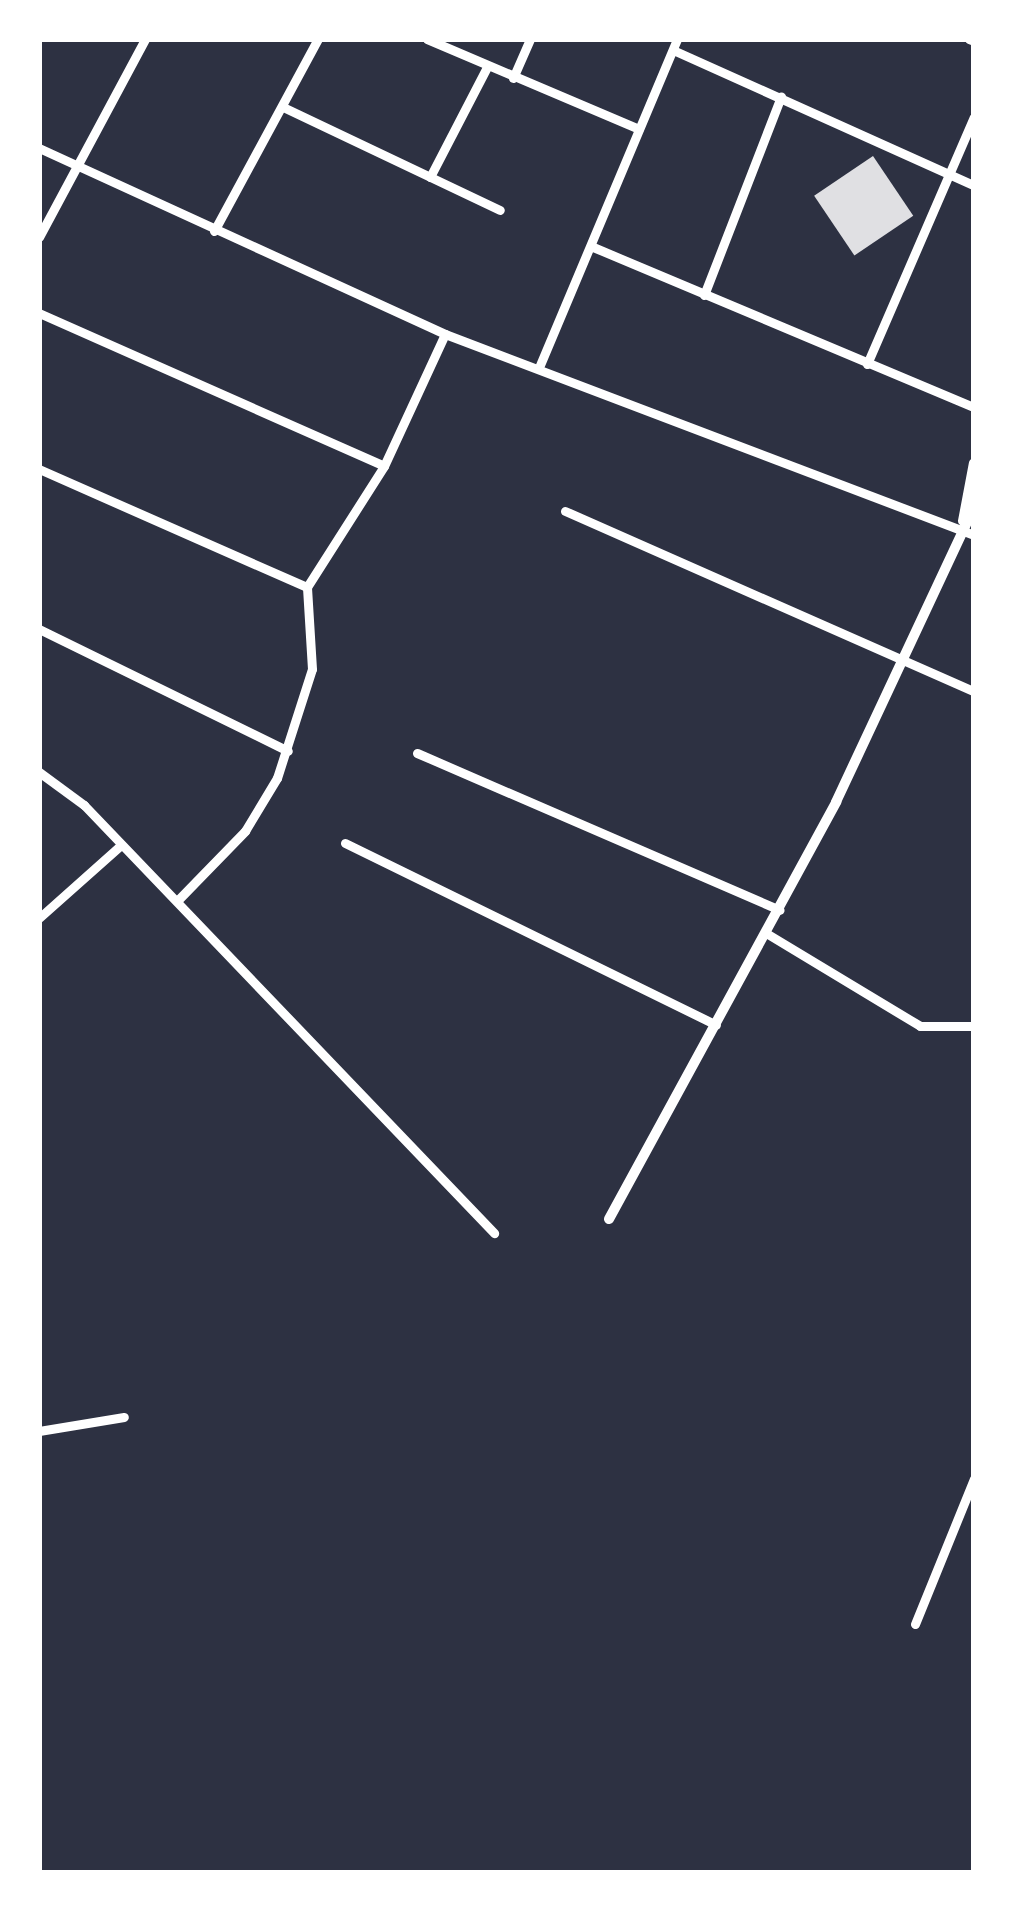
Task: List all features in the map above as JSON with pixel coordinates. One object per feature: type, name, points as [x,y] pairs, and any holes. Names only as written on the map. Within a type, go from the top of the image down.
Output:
[{"type":"street","points":[[39,237],[145,39]]},
{"type":"street","points":[[214,231],[318,39]]},
{"type":"street","points":[[428,39],[639,129]]},
{"type":"street","points":[[513,78],[530,39]]},
{"type":"street","points":[[540,365],[675,45],[974,185]]},
{"type":"street","points":[[430,177],[487,67]]},
{"type":"street","points":[[704,295],[781,95]]},
{"type":"street","points":[[283,107],[500,210]]},
{"type":"street","points":[[867,364],[974,116]]},
{"type":"street","points":[[39,148],[445,334],[540,365],[968,533]]},
{"type":"street","points":[[593,247],[974,406]]},
{"type":"street","points":[[39,314],[384,466]]},
{"type":"street","points":[[177,902],[245,831],[288,751],[312,669],[307,587],[384,466],[445,334]]},
{"type":"street","points":[[968,533],[974,463]]},
{"type":"street","points":[[39,469],[307,587]]},
{"type":"street","points":[[609,1219],[779,910],[968,533],[974,508]]},
{"type":"street","points":[[565,511],[901,666],[974,691]]},
{"type":"street","points":[[39,629],[288,751]]},
{"type":"street","points":[[417,753],[779,910]]},
{"type":"street","points":[[39,772],[121,845],[494,1233]]},
{"type":"street","points":[[345,843],[716,1025]]},
{"type":"street","points":[[39,918],[121,845]]},
{"type":"street","points":[[766,933],[920,1027],[974,1026]]},
{"type":"street","points":[[39,1431],[124,1417]]},
{"type":"street","points":[[915,1624],[974,1479]]},
{"type":"building","points":[[873,156],[913,216],[854,255],[814,196]]}]
